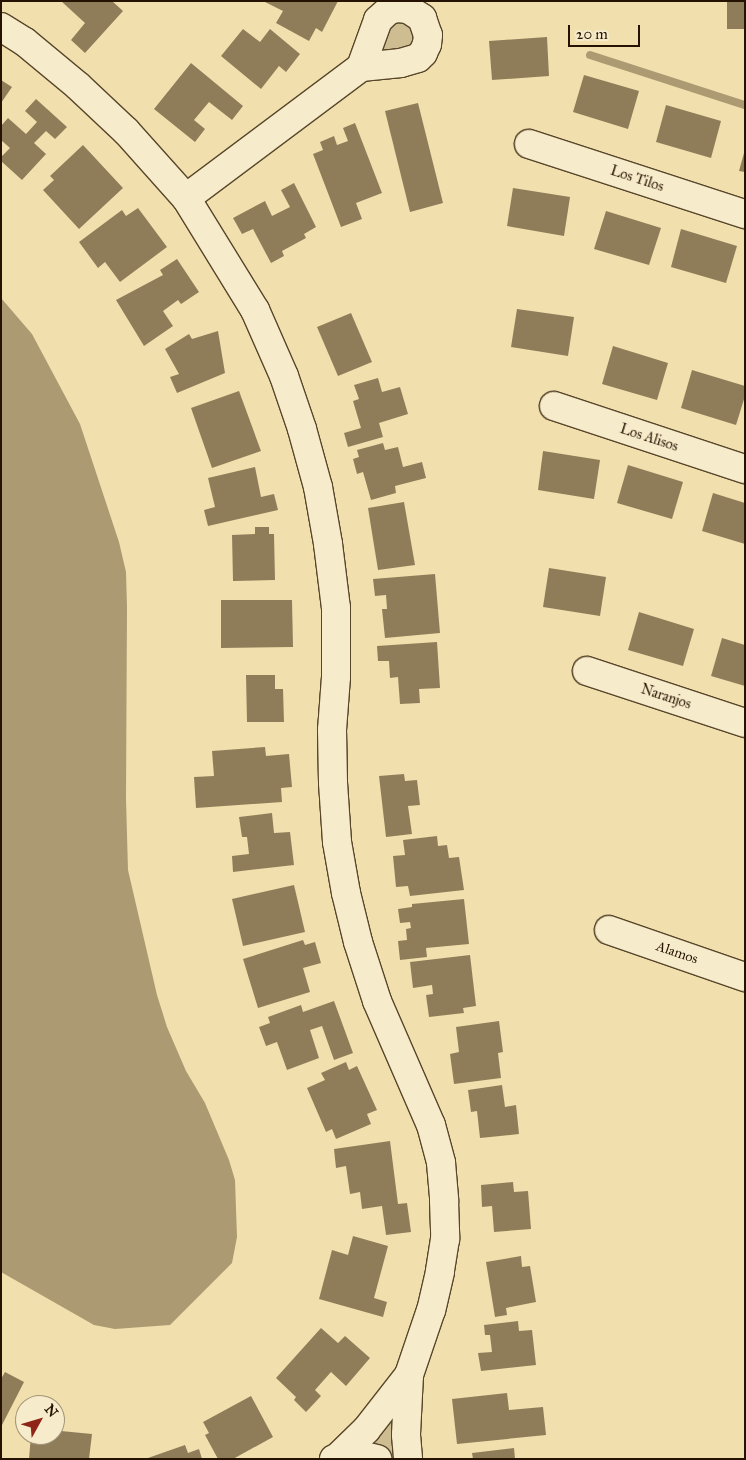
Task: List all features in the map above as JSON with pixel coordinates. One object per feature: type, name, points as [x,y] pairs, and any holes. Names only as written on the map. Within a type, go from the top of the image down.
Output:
[{"type":"street","points":[[1,27],[25,42],[78,86],[126,131],[186,198],[255,310],[277,359],[302,429],[321,506],[336,608],[336,677],[332,730],[333,783],[338,851],[358,942],[377,1001],[431,1125],[442,1172],[445,1239],[431,1310],[409,1374],[406,1435],[408,1459]]},
{"type":"street","points":[[186,198],[362,66]]},
{"type":"street","name":"Los Tilos","points":[[529,144],[745,214]]},
{"type":"street","name":"Los Alisos","points":[[554,406],[745,469]]},
{"type":"street","name":"Naranjos","points":[[587,671],[745,723]]},
{"type":"street","name":"Alamos","points":[[609,930],[745,976]]},
{"type":"street","points":[[336,1458],[366,1430],[409,1374]]},
{"type":"street","points":[[336,1458],[355,1454],[377,1459]]},
{"type":"shaded area","points":[[393,20],[412,23],[418,49],[383,52],[380,46]]},
{"type":"shaded area","points":[[1,298],[32,334],[80,424],[119,542],[126,572],[127,607],[126,799],[128,870],[157,995],[167,1027],[186,1071],[205,1103],[229,1160],[235,1180],[237,1237],[232,1263],[170,1325],[115,1329],[94,1325],[1,1272]]},
{"type":"shaded area","points":[[397,1405],[394,1459],[387,1459],[360,1449]]},
{"type":"building","points":[[61,1],[112,1],[123,11],[85,53],[71,40],[85,23]]},
{"type":"building","points":[[263,1],[338,1],[322,32],[316,28],[309,41],[276,23],[283,11]]},
{"type":"building","points":[[727,1],[745,1],[745,29],[727,29]]},
{"type":"building","points":[[243,29],[260,42],[270,29],[300,54],[286,72],[279,66],[261,89],[221,56]]},
{"type":"building","points":[[547,37],[549,76],[492,80],[489,41]]},
{"type":"building","points":[[191,63],[243,106],[232,120],[209,102],[194,120],[205,129],[195,142],[154,109]]},
{"type":"building","points":[[584,75],[639,91],[628,129],[573,112]]},
{"type":"building","points":[[1,80],[12,87],[1,103]]},
{"type":"building","points":[[36,99],[67,127],[55,139],[46,131],[34,143],[46,154],[22,180],[1,161],[1,157],[10,148],[1,140],[1,126],[8,118],[26,134],[37,122],[25,111]]},
{"type":"building","points":[[418,103],[443,203],[410,212],[385,111]]},
{"type":"building","points":[[666,105],[721,121],[711,158],[656,142]]},
{"type":"building","points":[[355,123],[382,193],[356,203],[362,219],[341,227],[313,154],[323,150],[320,142],[334,136],[337,145],[348,141],[343,128]]},
{"type":"building","points":[[83,145],[123,188],[79,229],[43,190],[54,180],[50,176]]},
{"type":"building","points":[[745,153],[745,172],[739,171]]},
{"type":"building","points":[[294,183],[316,227],[304,234],[306,238],[282,251],[284,256],[271,263],[253,229],[242,234],[233,218],[265,201],[272,216],[290,207],[281,190]]},
{"type":"building","points":[[513,188],[570,197],[564,236],[507,226]]},
{"type":"building","points":[[138,208],[167,247],[120,282],[105,262],[98,268],[79,242],[122,210],[126,216]]},
{"type":"building","points":[[606,211],[661,228],[649,265],[594,249]]},
{"type":"building","points":[[681,229],[737,246],[726,283],[671,267]]},
{"type":"building","points":[[177,259],[199,292],[181,304],[178,300],[163,311],[173,326],[144,346],[116,300],[163,275],[160,270]]},
{"type":"building","points":[[517,309],[574,317],[568,356],[511,347]]},
{"type":"building","points":[[351,313],[372,362],[338,376],[317,327]]},
{"type":"building","points":[[218,331],[225,373],[177,393],[170,377],[179,374],[165,349],[189,334],[192,339]]},
{"type":"building","points":[[613,346],[668,363],[657,400],[602,384]]},
{"type":"building","points":[[692,370],[745,386],[745,396],[736,425],[681,408]]},
{"type":"building","points":[[378,378],[382,392],[400,387],[408,414],[379,423],[383,437],[348,447],[344,433],[361,428],[353,401],[359,399],[354,385]]},
{"type":"building","points":[[239,391],[261,451],[212,468],[191,408]]},
{"type":"building","points":[[383,443],[385,450],[398,447],[403,467],[422,462],[426,478],[395,486],[396,493],[371,500],[363,472],[357,474],[353,459],[359,457],[357,450]]},
{"type":"building","points":[[543,451],[600,460],[594,499],[538,490]]},
{"type":"building","points":[[628,465],[683,482],[672,519],[617,503]]},
{"type":"building","points":[[255,467],[261,497],[274,494],[278,510],[208,526],[204,510],[215,507],[208,478]]},
{"type":"building","points":[[713,493],[745,503],[745,544],[702,531]]},
{"type":"building","points":[[404,502],[415,565],[378,570],[368,508]]},
{"type":"building","points":[[255,527],[269,527],[269,534],[274,534],[275,580],[233,581],[232,535],[255,534]]},
{"type":"building","points":[[549,568],[606,577],[600,616],[543,607]]},
{"type":"building","points":[[435,574],[440,633],[385,638],[382,609],[387,609],[386,595],[375,596],[373,579]]},
{"type":"building","points":[[221,600],[292,600],[293,647],[221,648]]},
{"type":"building","points":[[639,612],[694,629],[683,666],[628,650]]},
{"type":"building","points":[[722,638],[745,645],[745,686],[711,676]]},
{"type":"building","points":[[437,642],[440,688],[419,689],[420,703],[400,704],[398,677],[390,678],[389,661],[378,661],[377,646]]},
{"type":"building","points":[[246,675],[275,675],[275,689],[283,689],[284,722],[247,722]]},
{"type":"building","points":[[265,747],[266,756],[289,754],[292,787],[281,788],[282,802],[196,808],[194,777],[214,776],[212,751]]},
{"type":"building","points":[[404,774],[405,781],[417,780],[420,805],[408,806],[412,834],[386,837],[379,776]]},
{"type":"building","points":[[272,813],[274,833],[290,832],[294,865],[233,872],[232,856],[249,854],[247,837],[242,837],[239,817]]},
{"type":"building","points":[[437,836],[438,846],[447,845],[449,858],[459,857],[464,890],[410,896],[408,886],[396,887],[393,856],[405,855],[403,840]]},
{"type":"building","points":[[294,885],[305,932],[243,946],[232,899]]},
{"type":"building","points":[[464,899],[469,944],[426,948],[427,957],[400,960],[398,941],[407,940],[406,929],[411,928],[410,922],[400,923],[398,909],[412,907],[412,904]]},
{"type":"building","points":[[303,940],[305,945],[315,942],[321,963],[303,968],[310,992],[258,1008],[243,959]]},
{"type":"building","points":[[470,955],[476,1006],[463,1008],[464,1013],[429,1017],[426,995],[433,994],[432,985],[413,988],[410,962]]},
{"type":"building","points":[[334,1001],[353,1053],[334,1060],[322,1026],[310,1030],[319,1058],[287,1070],[277,1042],[266,1046],[259,1027],[270,1023],[268,1017],[301,1005],[303,1012]]},
{"type":"building","points":[[499,1021],[503,1052],[498,1053],[501,1078],[454,1084],[450,1054],[459,1052],[456,1027]]},
{"type":"building","points":[[346,1062],[349,1070],[357,1066],[377,1110],[367,1114],[371,1124],[336,1139],[332,1129],[326,1132],[307,1088],[325,1080],[321,1073]]},
{"type":"building","points":[[502,1085],[505,1107],[516,1105],[519,1134],[480,1138],[477,1111],[471,1112],[468,1090]]},
{"type":"building","points":[[390,1141],[398,1204],[407,1203],[411,1232],[386,1235],[382,1206],[362,1209],[360,1192],[350,1194],[346,1166],[336,1168],[334,1149]]},
{"type":"building","points":[[513,1182],[514,1192],[528,1191],[531,1229],[494,1232],[492,1206],[482,1207],[481,1185]]},
{"type":"building","points":[[353,1236],[388,1246],[374,1298],[387,1302],[383,1317],[319,1299],[332,1250],[348,1255]]},
{"type":"building","points":[[521,1256],[522,1267],[530,1266],[536,1302],[506,1308],[507,1315],[495,1317],[486,1262]]},
{"type":"building","points":[[518,1321],[519,1331],[532,1330],[536,1365],[481,1371],[478,1353],[492,1352],[490,1335],[485,1335],[484,1325]]},
{"type":"building","points":[[321,1328],[338,1343],[345,1336],[370,1358],[346,1386],[331,1372],[315,1390],[321,1396],[306,1412],[294,1400],[296,1397],[276,1378]]},
{"type":"building","points":[[5,1372],[24,1382],[17,1395],[15,1395],[15,1400],[1,1427],[1,1379]]},
{"type":"building","points":[[507,1393],[509,1410],[543,1407],[546,1435],[457,1444],[452,1399]]},
{"type":"building","points":[[251,1396],[273,1437],[233,1459],[218,1459],[205,1435],[209,1433],[203,1422]]},
{"type":"building","points":[[65,1431],[92,1434],[89,1459],[29,1459],[30,1445],[65,1445]]},
{"type":"building","points":[[185,1445],[188,1453],[199,1449],[202,1459],[145,1459]]},
{"type":"building","points":[[514,1448],[515,1459],[473,1459],[472,1453]]},
{"type":"waterway","points":[[590,55],[745,105]]}]
